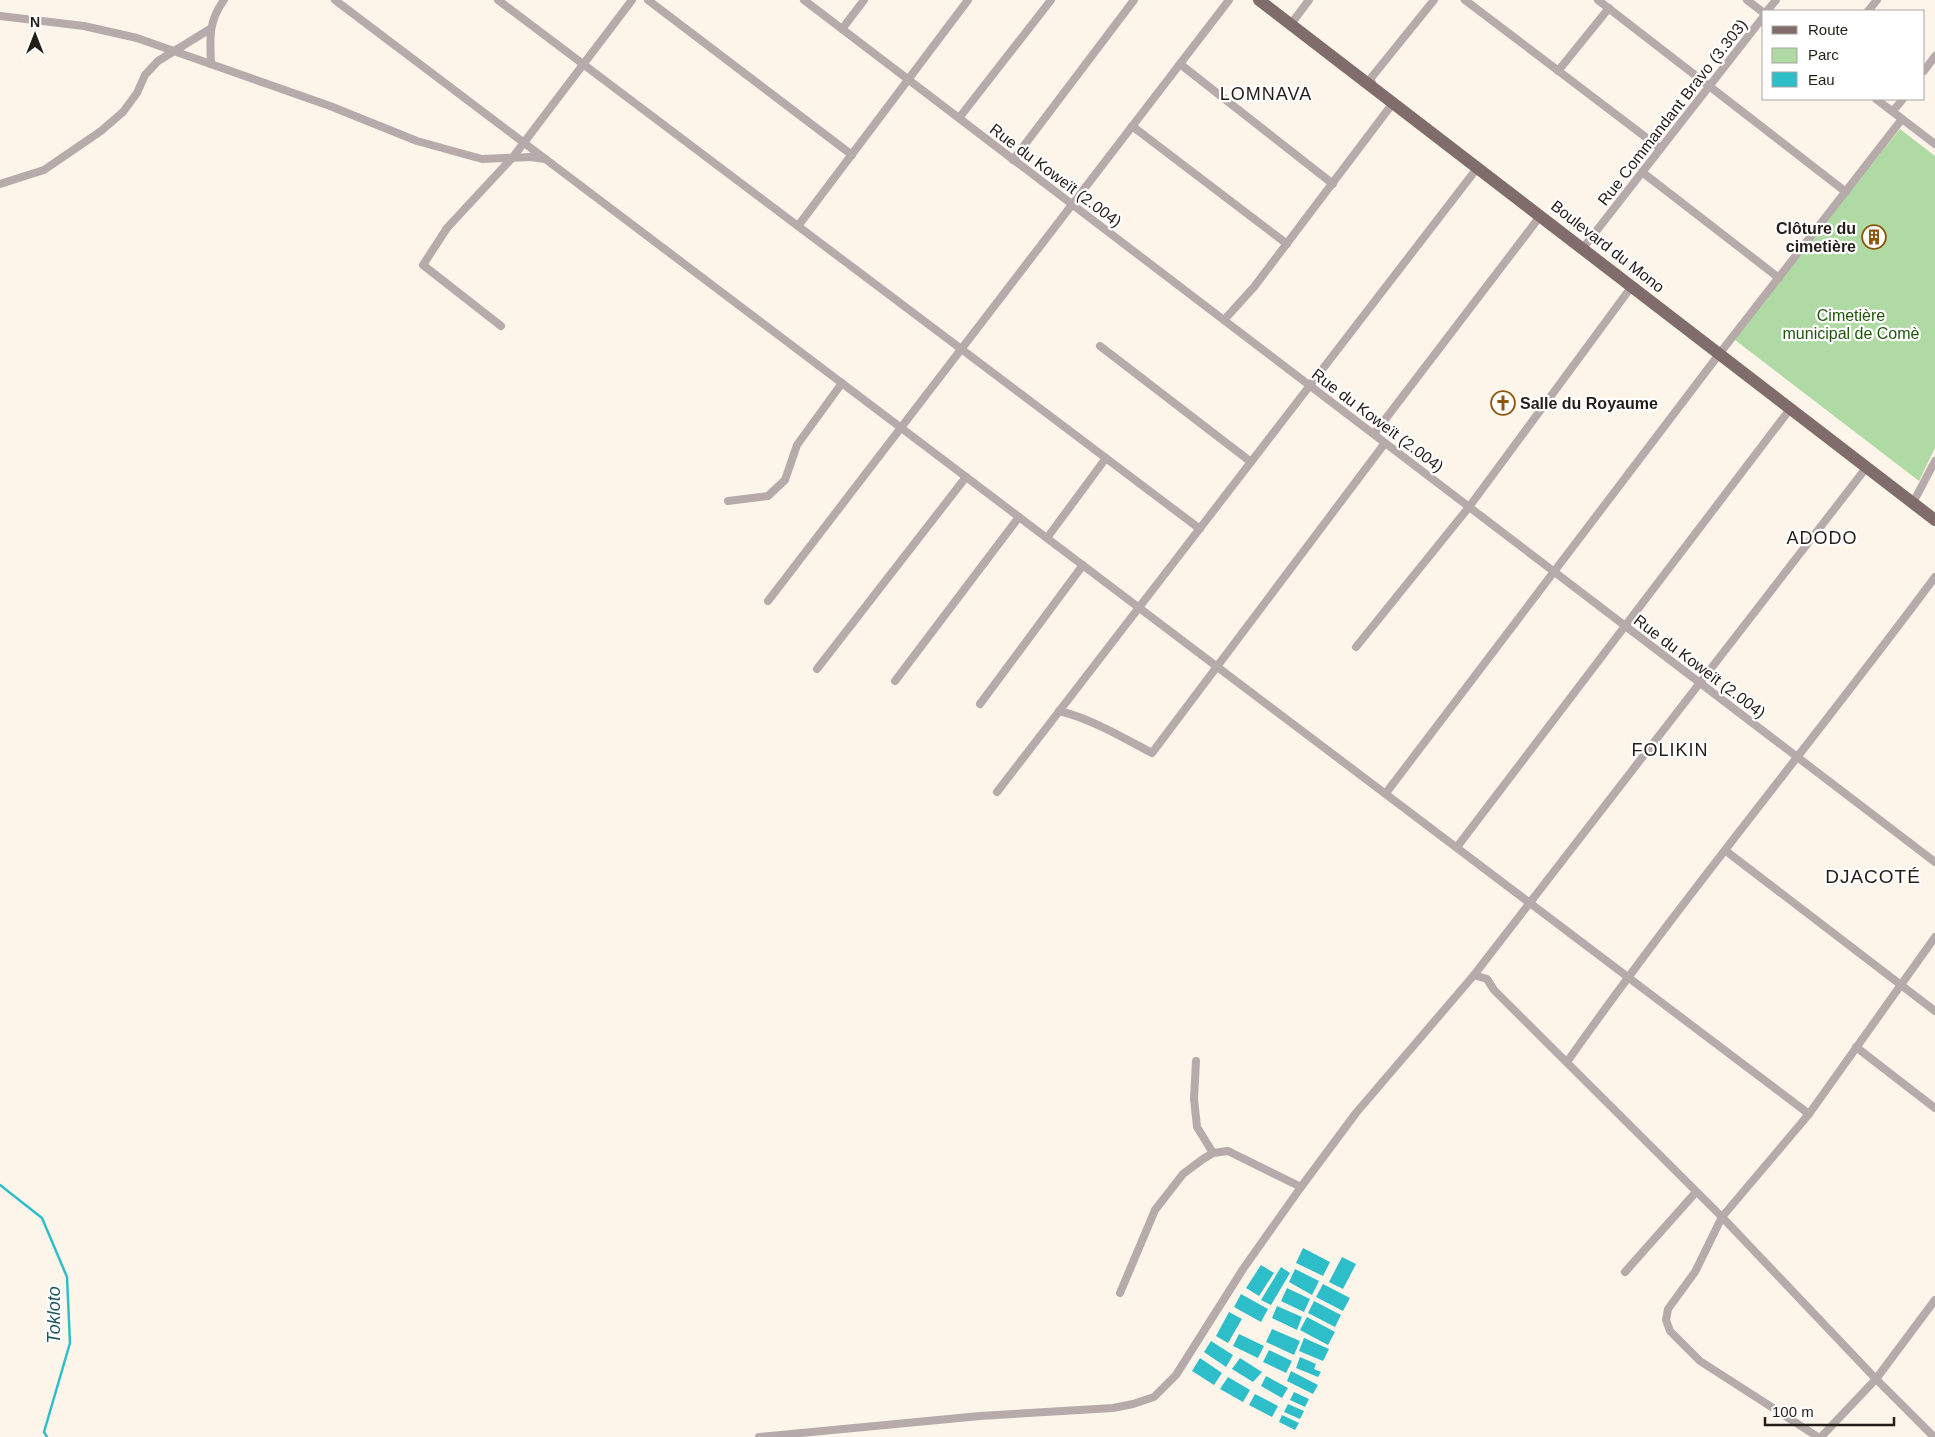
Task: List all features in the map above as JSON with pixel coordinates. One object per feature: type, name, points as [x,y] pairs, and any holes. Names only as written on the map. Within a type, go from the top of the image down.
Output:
[{"type":"main road","name":"Boulevard du Mono","points":[[1259,0],[1293,21]]},
{"type":"main road","name":"Boulevard du Mono","points":[[1271,0],[1293,21],[1372,83],[1935,512]]},
{"type":"main road","name":"Boulevard du Mono","points":[[1372,83],[1393,103],[1585,246],[1632,286],[1722,350],[1790,408],[1935,520]]},
{"type":"street","points":[[211,64],[210,29],[215,12],[224,0]]},
{"type":"street","points":[[335,0],[1139,608],[1386,792],[1530,904],[1808,1114]]},
{"type":"street","points":[[498,0],[1200,529]]},
{"type":"street","points":[[501,326],[423,265],[447,228],[513,157],[582,63],[632,0]]},
{"type":"street","points":[[648,0],[852,156]]},
{"type":"street","name":"Rue du Koweït (2.004)","points":[[804,0],[1935,862]]},
{"type":"street","points":[[842,29],[864,0]]},
{"type":"street","points":[[798,226],[968,0]]},
{"type":"street","points":[[960,118],[1051,0]]},
{"type":"street","points":[[1013,160],[1134,0]]},
{"type":"street","points":[[768,601],[1229,0]]},
{"type":"street","points":[[1293,21],[1309,0]]},
{"type":"street","points":[[1372,83],[1434,0]]},
{"type":"street","points":[[1465,0],[1660,148]]},
{"type":"street","points":[[1598,0],[1846,192]]},
{"type":"street","points":[[1747,0],[1762,12]]},
{"type":"street","name":"Rue Commandant Bravo (3.303)","points":[[1768,10],[1776,0]]},
{"type":"street","points":[[1869,10],[1877,0]]},
{"type":"street","points":[[1558,71],[1609,8]]},
{"type":"street","points":[[0,16],[112,31],[175,50],[330,106],[417,141],[482,159],[513,157],[547,160]]},
{"type":"street","name":"Rue Commandant Bravo (3.303)","points":[[1585,246],[1762,17]]},
{"type":"street","points":[[0,184],[44,170],[116,120],[131,102],[152,66],[210,29]]},
{"type":"street","points":[[1925,70],[1935,56]]},
{"type":"street","points":[[1180,64],[1333,184]]},
{"type":"street","points":[[1877,100],[1935,144]]},
{"type":"street","points":[[1893,111],[1901,100]]},
{"type":"street","points":[[1224,320],[1254,288],[1393,103]]},
{"type":"street","points":[[1386,792],[1722,350],[1902,119]]},
{"type":"street","points":[[1132,126],[1287,244]]},
{"type":"street","points":[[997,792],[1478,167]]},
{"type":"street","points":[[1642,172],[1779,278]]},
{"type":"street","points":[[1374,434],[1541,215]]},
{"type":"street","points":[[1356,647],[1468,507],[1632,286]]},
{"type":"street","points":[[1100,346],[1251,462]]},
{"type":"street","points":[[728,501],[768,496],[785,480],[797,445],[842,383]]},
{"type":"street","points":[[1457,847],[1790,408]]},
{"type":"street","points":[[1059,711],[1078,716],[1109,730],[1152,753],[1385,443]]},
{"type":"street","points":[[1047,538],[1106,458]]},
{"type":"street","points":[[1916,497],[1935,461]]},
{"type":"street","points":[[759,1437],[980,1416],[1104,1409],[1133,1404],[1154,1397],[1176,1375],[1243,1270],[1356,1113],[1474,975],[1701,684],[1866,468]]},
{"type":"street","points":[[818,669],[966,477]]},
{"type":"street","points":[[895,681],[1019,517]]},
{"type":"street","points":[[980,704],[1083,565]]},
{"type":"street","points":[[1567,1062],[1627,977],[1934,582]]},
{"type":"street","points":[[1726,850],[1935,1011]]},
{"type":"street","points":[[1935,937],[1808,1114],[1722,1217],[1695,1272],[1668,1310],[1666,1320],[1670,1331],[1700,1361],[1819,1437],[1876,1379],[1935,1300]]},
{"type":"street","points":[[1474,975],[1487,979],[1494,990],[1722,1217],[1876,1379],[1934,1437]]},
{"type":"street","points":[[1856,1047],[1935,1108]]},
{"type":"street","points":[[1196,1061],[1194,1100],[1196,1127],[1213,1153]]},
{"type":"street","points":[[1120,1293],[1156,1210],[1183,1174],[1213,1153],[1228,1151],[1301,1187]]},
{"type":"street","points":[[1624,1272],[1696,1192]]},
{"type":"green space","name":"Cimetière municipal de Comè","points":[[1900,129],[1935,156],[1935,448],[1919,481],[1735,340],[1747,319]]},
{"type":"water","points":[[1303,1248],[1330,1262],[1323,1276],[1296,1263]]},
{"type":"water","points":[[1342,1257],[1356,1264],[1343,1289],[1329,1282]]},
{"type":"water","points":[[1261,1265],[1274,1273],[1259,1296],[1246,1288]]},
{"type":"water","points":[[1281,1267],[1290,1273],[1271,1305],[1261,1300]]},
{"type":"water","points":[[1295,1269],[1319,1281],[1312,1295],[1289,1282]]},
{"type":"water","points":[[1323,1284],[1350,1298],[1343,1311],[1316,1297]]},
{"type":"water","points":[[1287,1288],[1310,1299],[1304,1312],[1281,1301]]},
{"type":"water","points":[[1241,1294],[1268,1309],[1261,1322],[1234,1307]]},
{"type":"water","points":[[1314,1301],[1341,1315],[1335,1327],[1308,1313]]},
{"type":"water","points":[[1277,1306],[1302,1317],[1297,1330],[1272,1318]]},
{"type":"water","points":[[1229,1312],[1242,1319],[1228,1343],[1216,1336]]},
{"type":"water","points":[[1307,1317],[1335,1332],[1328,1345],[1300,1330]]},
{"type":"water","points":[[1272,1329],[1300,1341],[1294,1355],[1266,1342]]},
{"type":"water","points":[[1239,1334],[1264,1346],[1258,1358],[1233,1346]]},
{"type":"water","points":[[1304,1338],[1329,1349],[1323,1361],[1299,1351]]},
{"type":"water","points":[[1211,1341],[1233,1355],[1226,1367],[1204,1352]]},
{"type":"water","points":[[1269,1350],[1292,1361],[1286,1373],[1263,1362]]},
{"type":"water","points":[[1300,1357],[1316,1364],[1314,1369],[1321,1372],[1318,1377],[1296,1368]]},
{"type":"water","points":[[1200,1358],[1222,1373],[1214,1385],[1192,1371]]},
{"type":"water","points":[[1240,1358],[1262,1372],[1253,1382],[1232,1369]]},
{"type":"water","points":[[1291,1371],[1318,1385],[1313,1394],[1287,1381]]},
{"type":"water","points":[[1266,1376],[1288,1388],[1282,1398],[1261,1386]]},
{"type":"water","points":[[1228,1377],[1250,1390],[1243,1402],[1220,1389]]},
{"type":"water","points":[[1294,1392],[1309,1399],[1305,1407],[1290,1400]]},
{"type":"water","points":[[1255,1394],[1278,1406],[1272,1417],[1249,1405]]},
{"type":"water","points":[[1288,1404],[1304,1411],[1300,1419],[1284,1412]]},
{"type":"water","points":[[1282,1415],[1299,1423],[1295,1430],[1279,1422]]},
{"type":"waterway","name":"Tokloto","points":[[0,1185],[42,1218],[67,1277],[70,1343],[44,1432],[47,1437]]},
{"type":"place","name":"Clôture du cimetière","points":[[1874,237]]},
{"type":"place","name":"Salle du Royaume","points":[[1503,403]]},
{"type":"district","name":"LOMNAVA","points":[[1266,94]]},
{"type":"district","name":"ADODO","points":[[1822,538]]},
{"type":"district","name":"FOLIKIN","points":[[1670,750]]},
{"type":"district","name":"DJACOTÉ","points":[[1873,876]]}]
